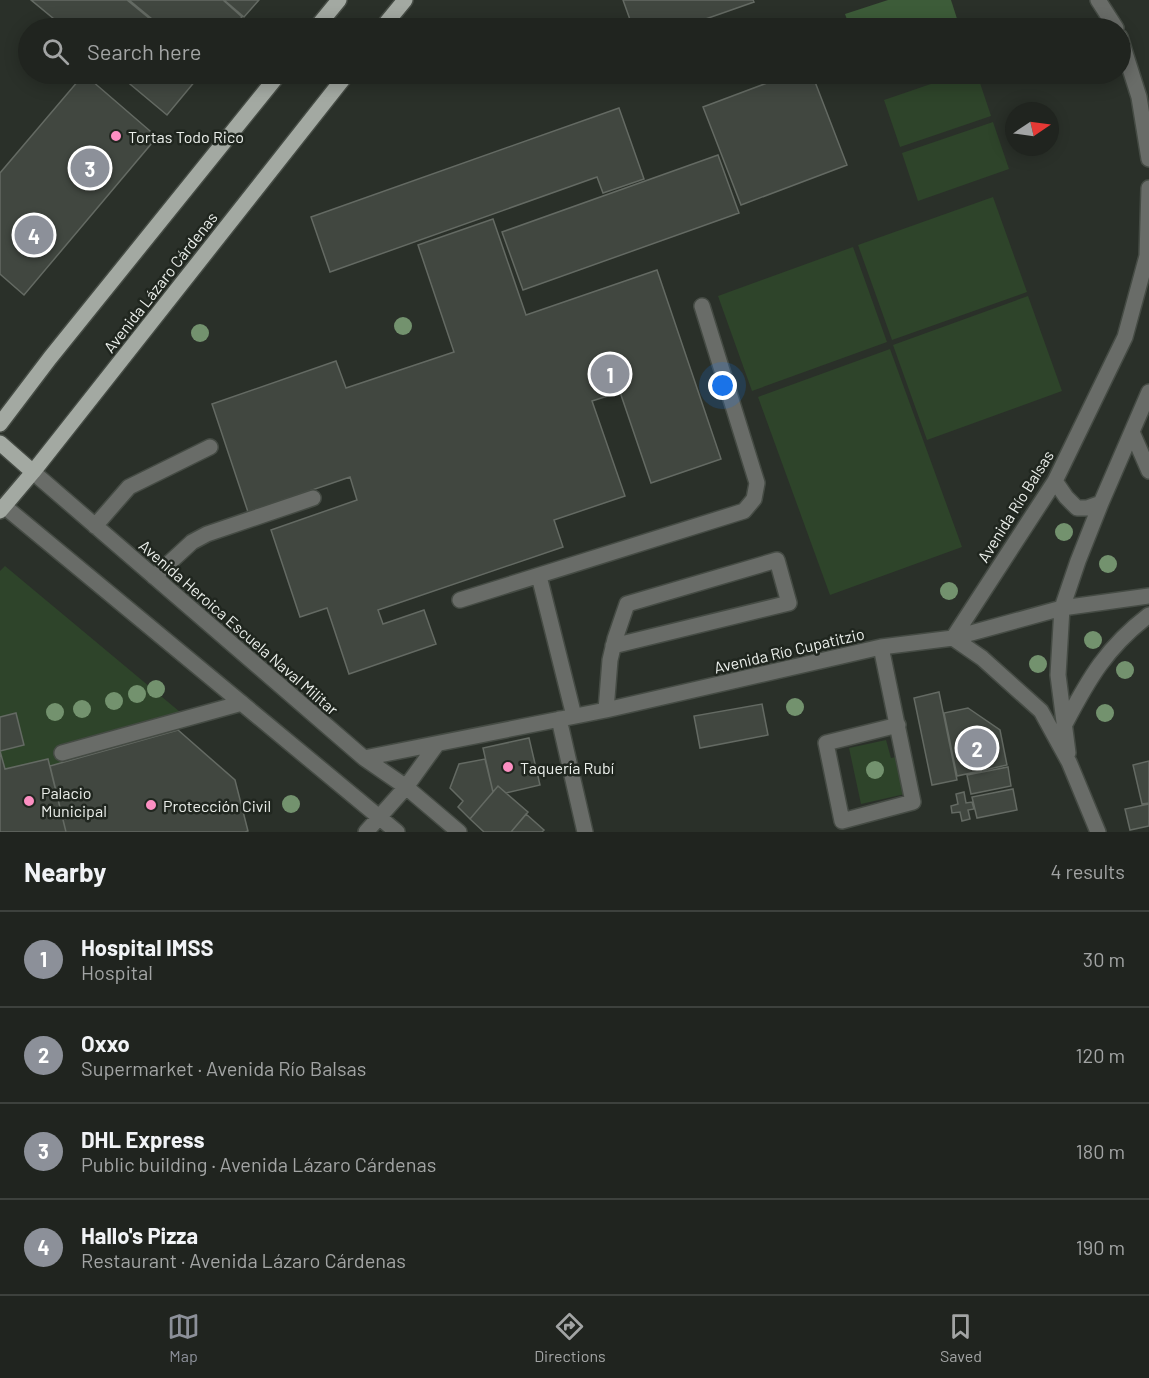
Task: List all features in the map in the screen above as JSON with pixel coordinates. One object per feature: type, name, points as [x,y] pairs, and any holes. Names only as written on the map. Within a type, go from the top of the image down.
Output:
[{"type":"main road","points":[[324,18],[339,0]]},
{"type":"main road","points":[[390,18],[405,0]]},
{"type":"main road","points":[[0,424],[64,340],[271,84]]},
{"type":"main road","name":"Avenida Lázaro Cárdenas","points":[[1,506],[33,472],[339,84]]},
{"type":"main road","name":"Avenida Heroica Escuela Naval Militar","points":[[0,443],[33,472]]},
{"type":"street","points":[[1098,0],[1110,18]]},
{"type":"street","points":[[1131,72],[1139,97],[1149,159]]},
{"type":"street","name":"Avenida Río Balsas","points":[[953,638],[1055,481],[1125,337],[1147,256],[1149,188]]},
{"type":"street","points":[[460,600],[744,511],[754,499],[757,483],[702,306]]},
{"type":"street","points":[[1069,762],[1058,675],[1062,608],[1101,503],[1149,392]]},
{"type":"street","points":[[1132,432],[1149,471]]},
{"type":"street","points":[[95,526],[129,487],[210,447]]},
{"type":"street","name":"Avenida Heroica Escuela Naval Militar","points":[[33,472],[364,758],[406,787],[459,832]]},
{"type":"street","points":[[1055,481],[1077,508],[1087,508],[1101,503]]},
{"type":"street","points":[[154,577],[192,542],[207,534],[313,498]]},
{"type":"street","points":[[1,506],[397,832]]},
{"type":"street","points":[[606,710],[610,660],[613,646],[615,639],[627,604],[777,561],[789,603],[613,646]]},
{"type":"street","points":[[539,576],[567,717],[585,832]]},
{"type":"street","name":"Avenida Río Cupatitzio","points":[[364,758],[606,710],[881,647],[953,638],[1062,608],[1149,596]]},
{"type":"street","points":[[1065,724],[1096,669],[1128,631],[1149,615]]},
{"type":"street","points":[[953,638],[982,658],[1041,711],[1069,762],[1098,832]]},
{"type":"street","points":[[881,647],[898,725],[913,802],[849,825],[842,821],[826,743],[898,725]]},
{"type":"street","points":[[62,753],[242,703]]},
{"type":"street","points":[[366,832],[406,787],[437,744]]},
{"type":"shaded area","points":[[888,0],[951,0],[957,18],[846,18],[845,14]]},
{"type":"shaded area","points":[[931,84],[980,84],[991,116],[900,147],[884,100]]},
{"type":"shaded area","points":[[993,122],[1009,169],[918,201],[902,153]]},
{"type":"shaded area","points":[[993,197],[1027,292],[892,340],[858,245]]},
{"type":"shaded area","points":[[853,247],[887,342],[752,391],[718,296]]},
{"type":"shaded area","points":[[1028,296],[1062,391],[927,440],[893,345]]},
{"type":"shaded area","points":[[890,349],[962,547],[830,595],[758,397]]},
{"type":"shaded area","points":[[5,566],[192,722],[178,730],[50,766],[48,759],[5,769],[0,751],[24,745],[16,713],[0,717],[0,571]]},
{"type":"shaded area","points":[[886,740],[891,758],[906,755],[914,792],[861,804],[849,748]]},
{"type":"building","points":[[31,0],[127,0],[149,18],[53,18]]},
{"type":"building","points":[[129,0],[223,0],[242,17],[241,18],[151,18]]},
{"type":"building","points":[[224,0],[259,0],[244,17]]},
{"type":"building","points":[[623,0],[753,0],[754,2],[708,18],[629,18]]},
{"type":"building","points":[[76,84],[96,84],[157,137],[24,295],[0,274],[0,173]]},
{"type":"building","points":[[130,84],[193,84],[167,115]]},
{"type":"building","points":[[764,84],[816,84],[847,165],[741,205],[703,107]]},
{"type":"building","points":[[619,108],[644,179],[603,193],[597,177],[330,272],[311,217]]},
{"type":"building","points":[[718,155],[739,213],[523,290],[502,232]]},
{"type":"building","points":[[493,219],[526,315],[657,270],[721,459],[651,483],[620,392],[592,401],[625,496],[554,520],[563,547],[378,610],[383,624],[424,610],[436,644],[349,674],[327,608],[300,617],[271,530],[357,500],[350,477],[248,512],[212,404],[336,361],[346,388],[454,352],[418,245]]},
{"type":"building","points":[[939,692],[957,780],[932,785],[914,698]]},
{"type":"building","points":[[762,704],[768,735],[700,748],[694,716]]},
{"type":"building","points":[[968,708],[1000,730],[1007,765],[957,776],[944,713]]},
{"type":"building","points":[[16,713],[24,745],[0,751],[0,717]]},
{"type":"building","name":"Protección Civil","points":[[178,730],[235,780],[248,831],[66,832],[50,766]]},
{"type":"building","points":[[529,738],[540,785],[506,793],[498,786],[493,792],[483,748]]},
{"type":"building","name":"Palacio Municipal","points":[[0,751],[5,769],[48,759],[66,832],[0,832]]},
{"type":"building","points":[[485,759],[493,792],[470,819],[458,807],[463,801],[450,788],[459,764]]},
{"type":"building","points":[[1149,761],[1149,803],[1142,804],[1133,765]]},
{"type":"building","points":[[1008,767],[1011,786],[971,794],[967,775]]},
{"type":"building","points":[[498,786],[528,812],[511,832],[484,832],[470,819]]},
{"type":"building","points":[[1013,789],[1017,810],[977,818],[972,797]]},
{"type":"building","points":[[964,792],[966,803],[972,802],[974,809],[968,810],[970,819],[962,821],[960,812],[952,813],[951,806],[958,804],[956,794]]},
{"type":"building","points":[[1149,804],[1149,826],[1130,830],[1125,809]]},
{"type":"building","points":[[526,814],[544,830],[542,832],[511,832]]},
{"type":"place","name":"Tortas Todo Rico","points":[[116,136]]},
{"type":"place","name":"DHL Express","points":[[90,168]]},
{"type":"place","name":"Hallo's Pizza","points":[[34,235]]},
{"type":"place","name":"Hospital IMSS","points":[[610,374]]},
{"type":"place","name":"Oxxo","points":[[977,748]]},
{"type":"place","name":"Taquería Rubí","points":[[508,767]]},
{"type":"place","name":"Palacio Municipal","points":[[29,801]]},
{"type":"place","name":"Protección Civil","points":[[151,805]]}]
